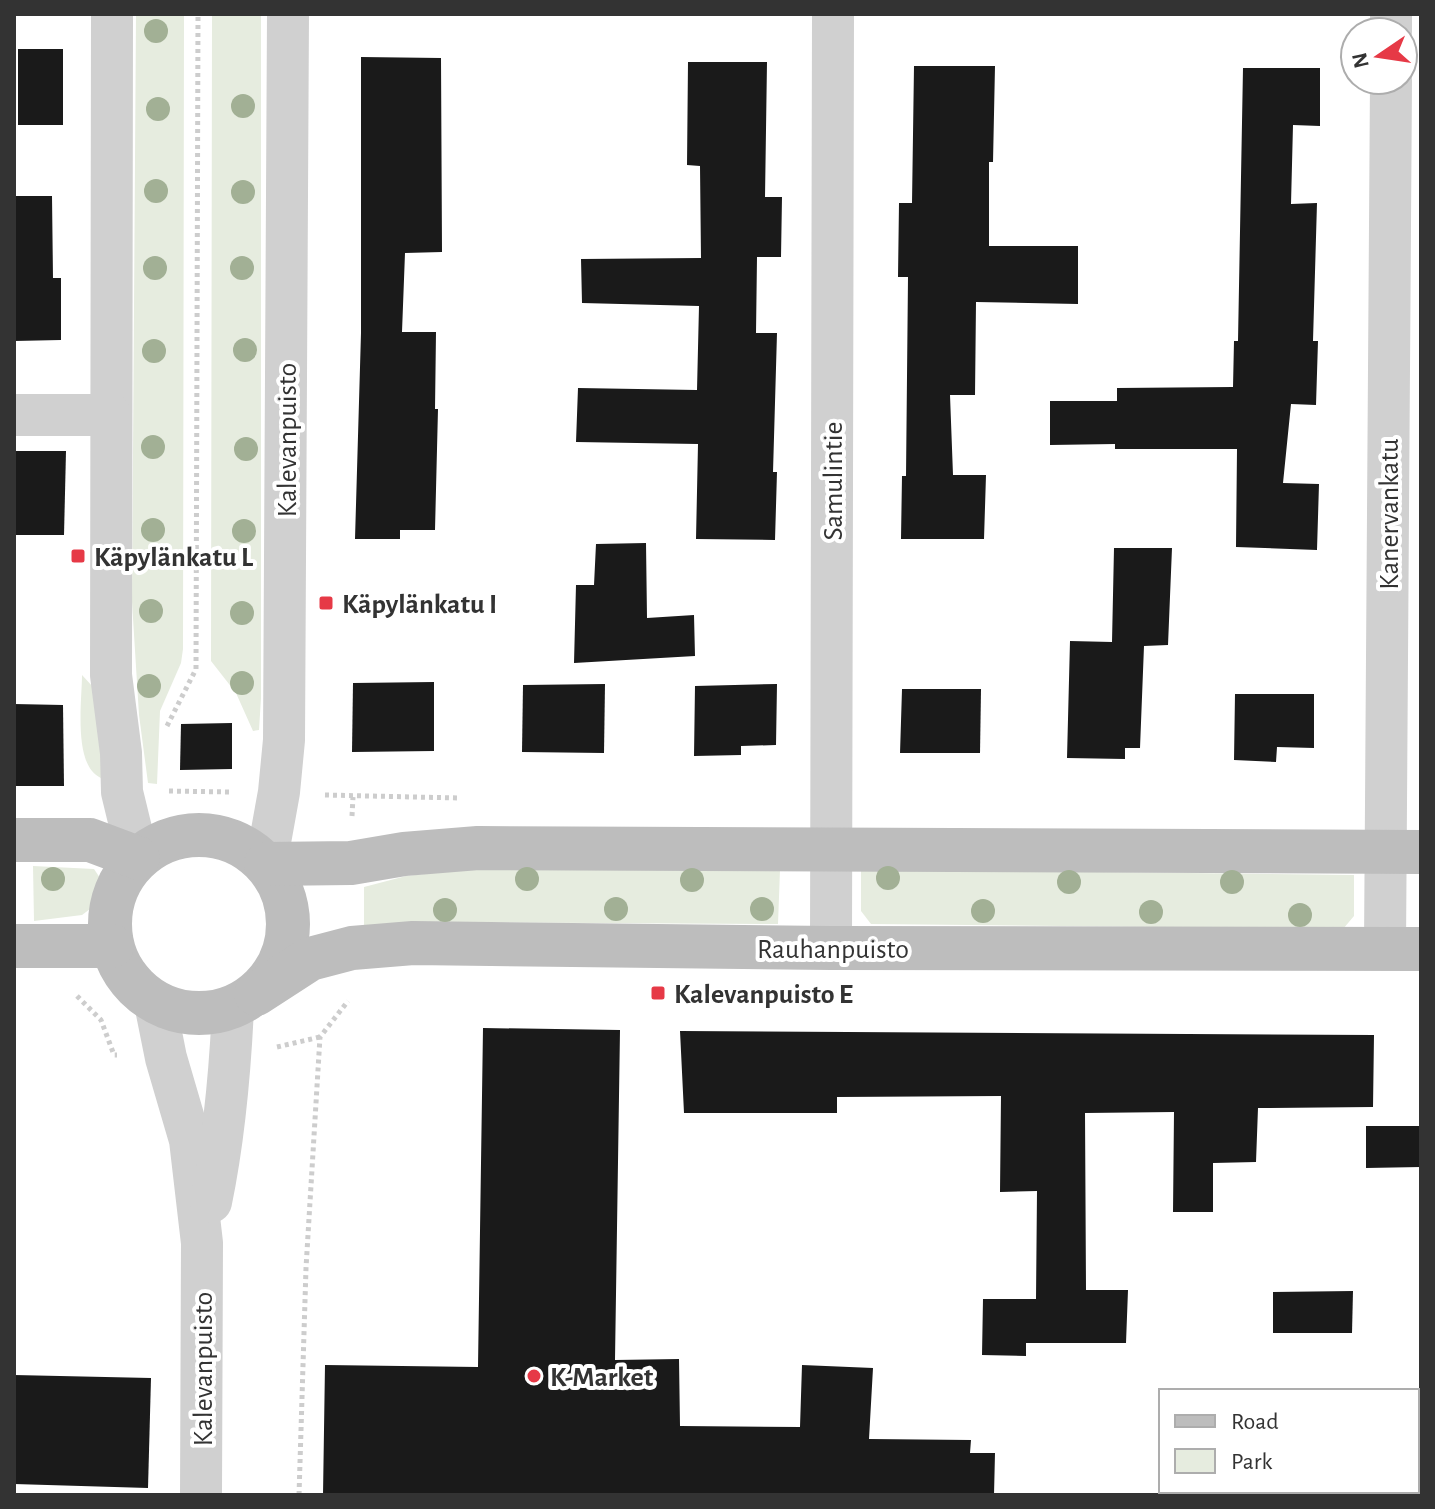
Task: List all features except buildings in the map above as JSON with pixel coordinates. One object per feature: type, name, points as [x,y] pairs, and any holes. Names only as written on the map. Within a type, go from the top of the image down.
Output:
[{"type":"main road","points":[[189,835],[217,836],[244,846],[266,864],[282,888],[289,916],[287,945],[275,972],[244,1001],[194,1014],[155,1003],[138,991],[122,971],[112,946],[109,921],[113,896],[138,858],[161,842],[189,835]]},
{"type":"main road","points":[[14,840],[90,840],[138,858]]},
{"type":"main road","points":[[266,864],[351,863],[404,854],[478,848],[1403,852]]},
{"type":"main road","name":"Rauhanpuisto","points":[[244,1001],[310,959],[352,948],[413,943],[831,948],[1403,948]]},
{"type":"main road","points":[[14,946],[112,946]]},
{"type":"street","points":[[112,14],[111,675],[121,753],[122,792],[138,858]]},
{"type":"street","name":"Kalevanpuisto","points":[[266,864],[279,792],[285,724],[288,14]]},
{"type":"street","name":"Samulintie","points":[[831,948],[833,14]]},
{"type":"street","name":"Kanervankatu","points":[[1391,96],[1403,948]]},
{"type":"street","points":[[14,415],[111,415]]},
{"type":"street","name":"Kalevanpuisto","points":[[202,1243],[219,1165],[231,1059],[244,1001]]},
{"type":"street","name":"Kalevanpuisto","points":[[155,1003],[166,1058],[190,1140],[202,1243],[201,1495]]},
{"type":"path","points":[[167,736],[167,722],[196,669],[198,14]]},
{"type":"path","points":[[166,777],[166,791],[464,798]]},
{"type":"path","points":[[351,863],[353,797]]},
{"type":"path","points":[[299,1495],[306,1268],[320,1037],[352,995],[352,948]]},
{"type":"green space","points":[[136,14],[184,14],[183,649],[181,663],[160,711],[157,784],[148,783],[139,715],[132,602]]},
{"type":"green space","points":[[212,14],[261,14],[261,698],[259,730],[253,731],[236,693],[211,661]]},
{"type":"green space","points":[[82,675],[93,687],[104,779],[94,773],[87,763],[83,749]]},
{"type":"green space","points":[[33,866],[94,869],[100,878],[94,906],[82,915],[34,921]]},
{"type":"green space","points":[[470,869],[780,870],[778,924],[406,922],[364,928],[364,887],[406,876]]},
{"type":"green space","points":[[861,869],[1354,875],[1354,916],[1343,929],[871,924],[861,911]]},
{"type":"place","name":"Käpylänkatu L","points":[[78,556]]},
{"type":"place","name":"Käpylänkatu I","points":[[326,603]]},
{"type":"place","name":"Kalevanpuisto E","points":[[658,993]]},
{"type":"place","name":"K-Market","points":[[534,1376]]}]
